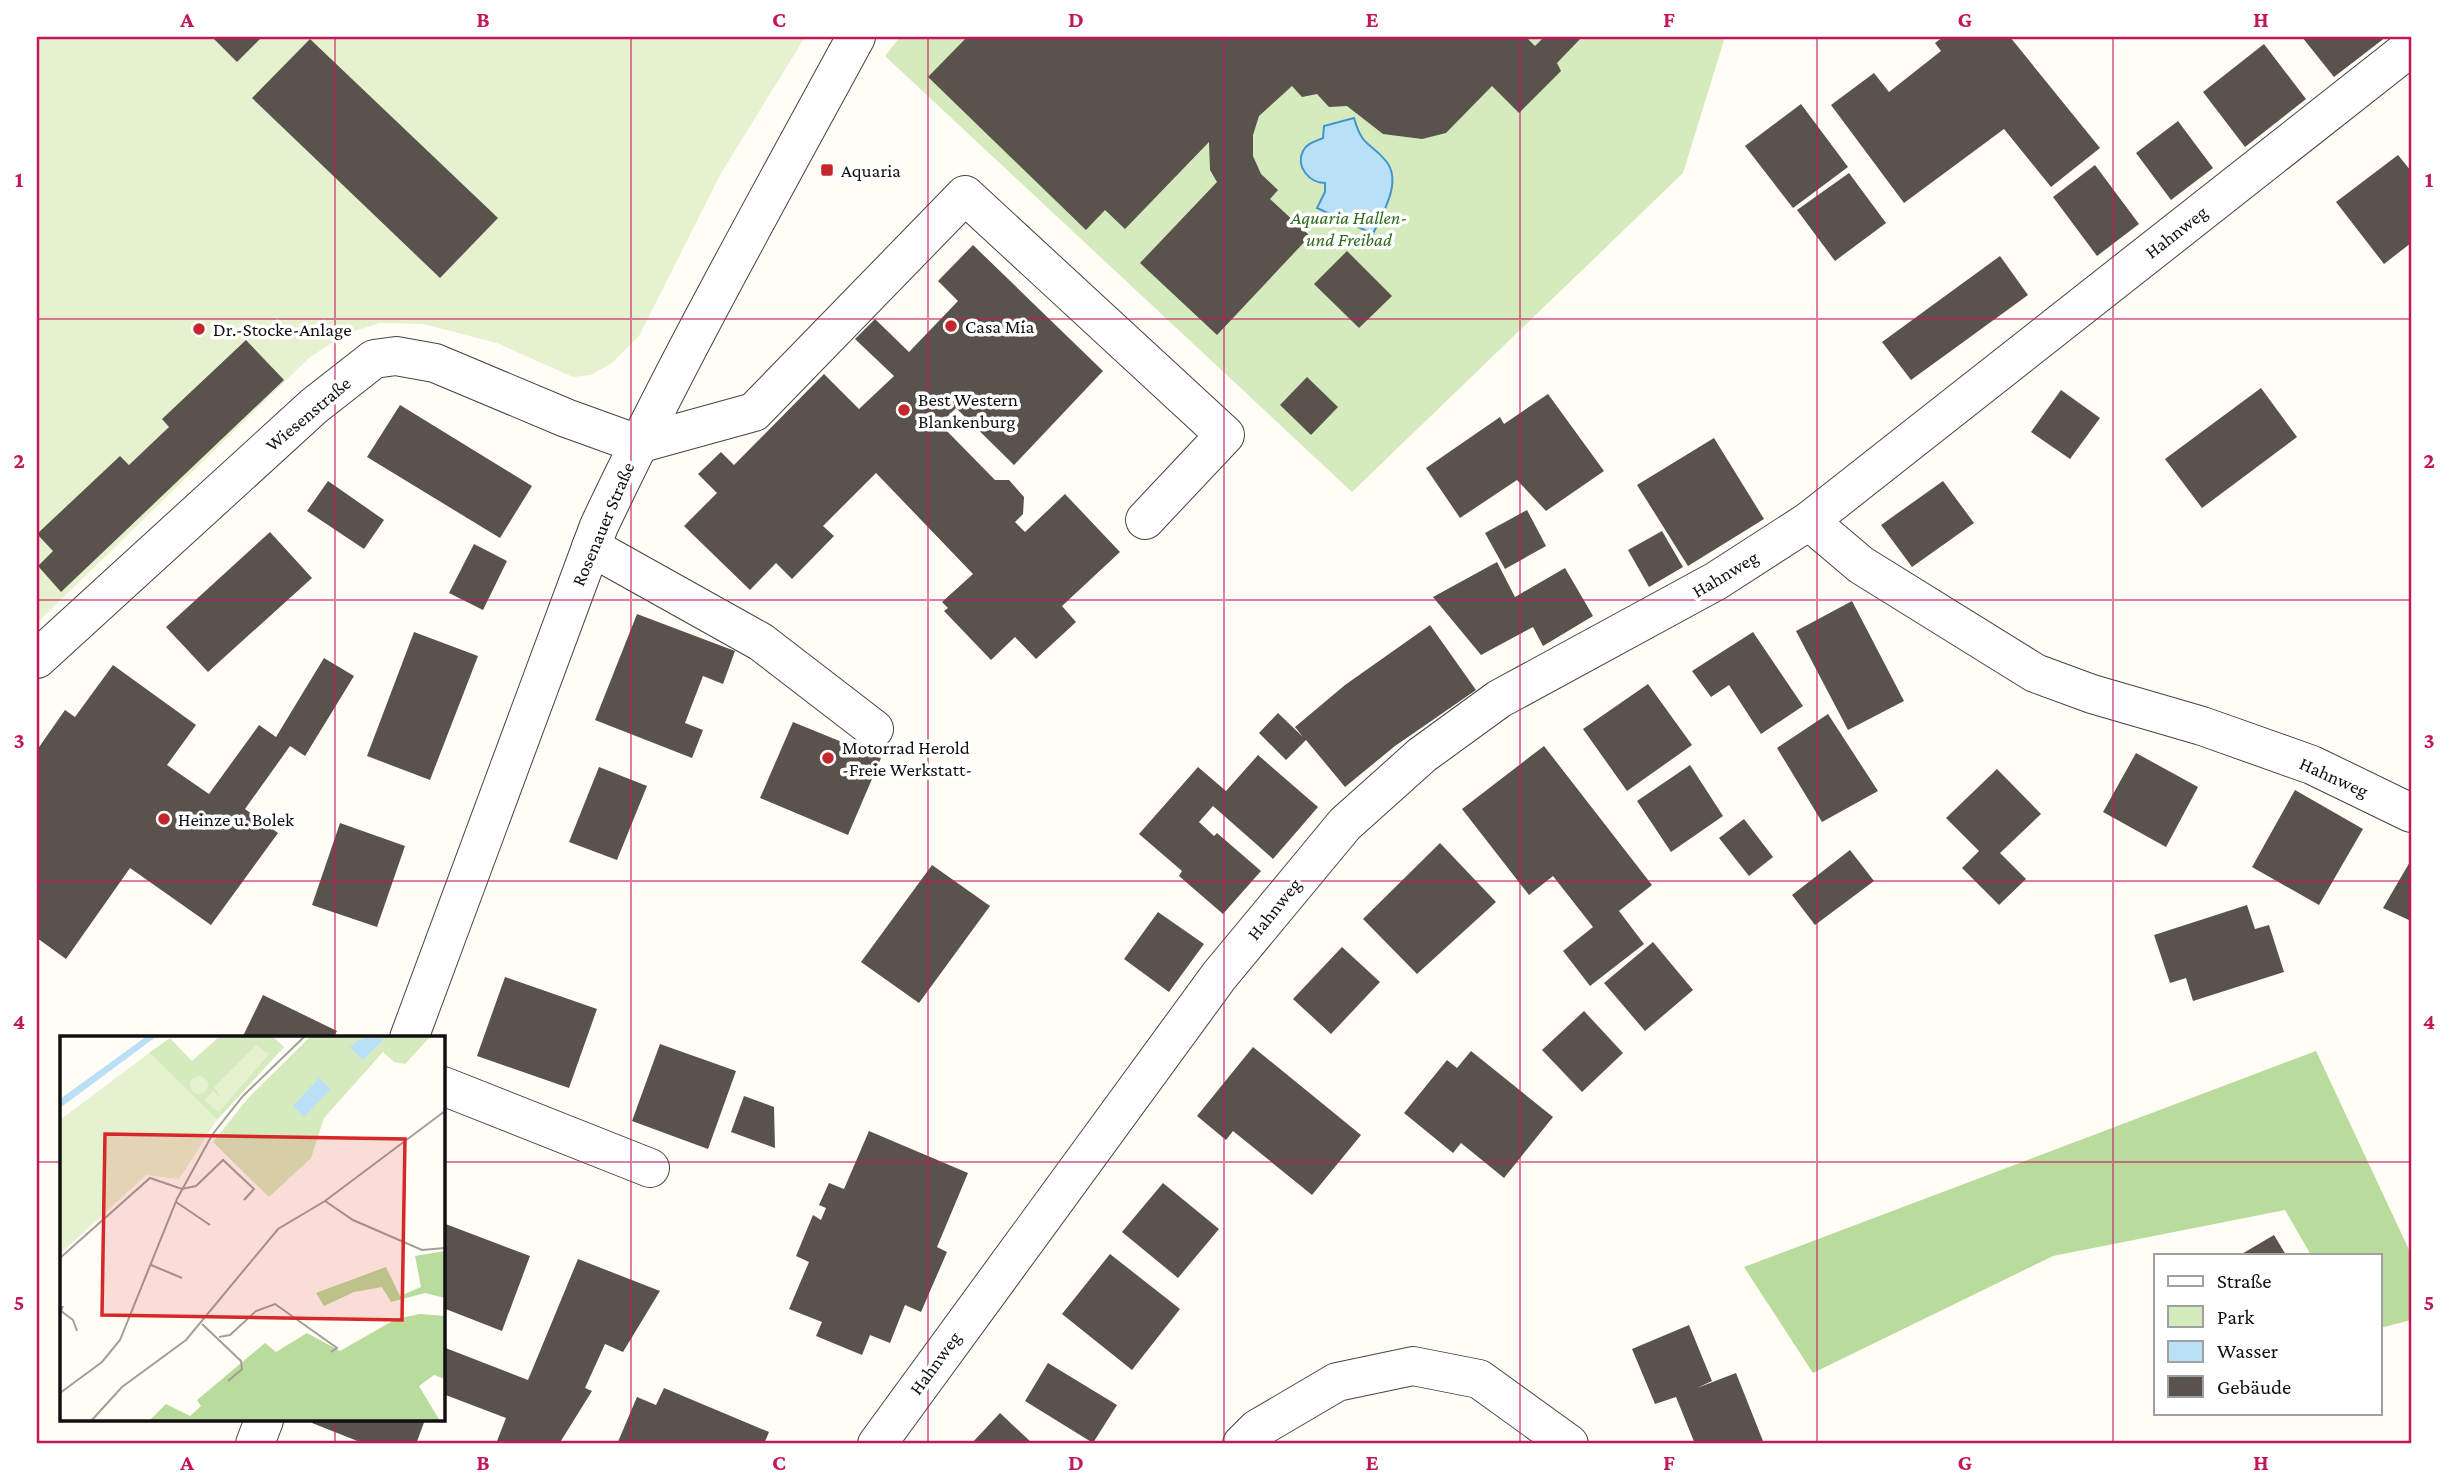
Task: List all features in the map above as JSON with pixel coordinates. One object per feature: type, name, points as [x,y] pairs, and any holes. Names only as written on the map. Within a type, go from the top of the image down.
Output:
[{"type":"street","name":"Rosenauer Straße","points":[[410,1036],[591,547],[638,444],[727,271],[856,37]]},
{"type":"street","name":"Hahnweg","points":[[877,1444],[1219,976],[1345,824],[1422,755],[1499,699],[1716,581],[1809,521],[2411,47]]},
{"type":"street","points":[[638,444],[754,412],[965,195],[1225,435],[1145,520]]},
{"type":"street","name":"Wiesenstraße","points":[[37,659],[314,406],[374,359],[396,356],[435,363],[566,418],[638,444]]},
{"type":"street","name":"Hahnweg","points":[[1809,521],[1861,565],[2035,673],[2092,694],[2202,726],[2312,765],[2411,813]]},
{"type":"street","points":[[591,547],[761,642],[874,729]]},
{"type":"street","points":[[444,1086],[650,1168]]},
{"type":"street","points":[[1242,1444],[1257,1429],[1337,1382],[1413,1366],[1479,1379],[1569,1444]]},
{"type":"street","points":[[254,1444],[263,1422]]},
{"type":"green space","name":"Dr.-Stocke-Anlage","points":[[37,37],[805,37],[720,175],[639,336],[612,363],[591,375],[573,377],[497,343],[423,324],[380,323],[345,334],[309,358],[37,623]]},
{"type":"green space","name":"Aquaria Hallen- und Freibad","points":[[900,37],[1725,37],[1683,173],[1352,492],[885,56]]},
{"type":"green space","points":[[2316,1051],[2411,1254],[2411,1320],[2382,1327],[2382,1254],[2310,1254],[2285,1210],[2053,1256],[1813,1373],[1744,1267]]},
{"type":"water","points":[[1354,118],[1364,140],[1391,169],[1392,188],[1373,234],[1317,208],[1325,192],[1325,183],[1309,177],[1301,163],[1305,148],[1323,138],[1324,126]]},
{"type":"building","points":[[212,37],[262,37],[237,62]]},
{"type":"building","points":[[967,37],[1526,37],[1535,46],[1544,37],[1582,37],[1557,63],[1561,71],[1519,113],[1492,86],[1446,133],[1422,139],[1383,134],[1347,106],[1329,107],[1317,94],[1302,97],[1292,86],[1259,116],[1253,135],[1253,156],[1261,174],[1278,190],[1270,199],[1310,236],[1217,335],[1140,263],[1217,182],[1210,170],[1209,142],[1125,229],[1105,210],[1086,230],[928,77]]},
{"type":"building","points":[[1943,37],[2010,37],[2100,148],[2051,187],[2004,129],[1904,203],[1831,105],[1874,73],[1889,92],[1941,51],[1935,43]]},
{"type":"building","points":[[2302,37],[2386,37],[2334,77]]},
{"type":"building","points":[[310,39],[498,218],[440,278],[252,98]]},
{"type":"building","points":[[2264,44],[2306,99],[2245,147],[2203,92]]},
{"type":"building","points":[[1801,104],[1848,167],[1793,208],[1745,146]]},
{"type":"building","points":[[2178,121],[2213,168],[2171,200],[2136,153]]},
{"type":"building","points":[[2398,155],[2411,171],[2411,243],[2384,264],[2336,202]]},
{"type":"building","points":[[2095,165],[2139,224],[2097,256],[2053,197]]},
{"type":"building","points":[[1849,173],[1886,223],[1835,261],[1797,210]]},
{"type":"building","points":[[973,245],[1103,371],[1014,465],[956,408],[940,424],[995,480],[1009,480],[1024,497],[1023,514],[1015,522],[1025,532],[1065,494],[1120,552],[1062,606],[1076,622],[1036,659],[1015,637],[991,660],[944,611],[948,608],[942,602],[973,574],[876,473],[823,526],[834,536],[792,579],[776,563],[750,590],[684,526],[717,493],[698,474],[721,452],[734,465],[824,374],[859,409],[894,376],[855,339],[875,319],[909,352],[958,301],[938,281]]},
{"type":"building","points":[[1347,251],[1392,296],[1359,328],[1314,284]]},
{"type":"building","points":[[2000,256],[2028,295],[1911,380],[1882,342]]},
{"type":"building","points":[[246,340],[284,380],[61,592],[38,566],[53,551],[37,534],[120,456],[129,465],[169,427],[162,419]]},
{"type":"building","points":[[1307,377],[1338,407],[1311,435],[1280,405]]},
{"type":"building","points":[[2261,388],[2297,437],[2202,508],[2165,459]]},
{"type":"building","points":[[2061,390],[2100,418],[2070,459],[2031,432]]},
{"type":"building","points":[[1548,394],[1604,471],[1546,511],[1517,480],[1460,518],[1426,468],[1500,417],[1504,424]]},
{"type":"building","points":[[400,405],[532,486],[500,538],[367,457]]},
{"type":"building","points":[[1714,438],[1764,519],[1688,566],[1637,485]]},
{"type":"building","points":[[328,481],[384,520],[364,549],[307,511]]},
{"type":"building","points":[[1943,481],[1974,523],[1912,567],[1881,525]]},
{"type":"building","points":[[1527,510],[1546,546],[1505,569],[1485,533]]},
{"type":"building","points":[[1662,531],[1683,567],[1649,587],[1628,550]]},
{"type":"building","points":[[270,532],[312,578],[208,672],[166,627]]},
{"type":"building","points":[[474,544],[507,561],[483,610],[449,593]]},
{"type":"building","points":[[1497,562],[1515,597],[1565,568],[1593,616],[1543,646],[1533,627],[1481,655],[1433,597]]},
{"type":"building","points":[[1852,601],[1904,701],[1848,730],[1796,631]]},
{"type":"building","points":[[637,614],[735,651],[723,684],[703,676],[685,723],[703,730],[692,758],[595,720]]},
{"type":"building","points":[[1430,625],[1476,690],[1395,746],[1345,787],[1306,740],[1286,760],[1259,733],[1278,713],[1303,737],[1295,727],[1345,685]]},
{"type":"building","points":[[414,632],[478,656],[430,780],[367,756]]},
{"type":"building","points":[[1753,632],[1803,706],[1761,734],[1729,685],[1711,697],[1692,671]]},
{"type":"building","points":[[324,658],[354,676],[305,756],[290,746],[245,809],[278,833],[211,925],[130,868],[66,959],[37,938],[37,750],[65,710],[75,717],[113,665],[196,725],[167,765],[209,794],[259,725],[276,737]]},
{"type":"building","points":[[1648,684],[1692,745],[1627,791],[1583,729]]},
{"type":"building","points":[[1828,714],[1878,791],[1822,822],[1777,748]]},
{"type":"building","points":[[793,722],[881,758],[848,835],[760,798]]},
{"type":"building","points":[[1544,746],[1652,885],[1619,911],[1644,944],[1590,986],[1563,951],[1593,927],[1553,876],[1529,895],[1462,809]]},
{"type":"building","points":[[2136,753],[2198,787],[2166,847],[2103,812]]},
{"type":"building","points":[[1258,755],[1318,807],[1273,859],[1213,806],[1199,822],[1214,836],[1217,833],[1261,871],[1223,914],[1179,876],[1182,871],[1139,834],[1198,767],[1226,791]]},
{"type":"building","points":[[1690,765],[1723,816],[1671,852],[1637,801]]},
{"type":"building","points":[[599,767],[647,786],[617,860],[569,842]]},
{"type":"building","points":[[1997,769],[2041,814],[2000,853],[2026,879],[1999,905],[1962,868],[1979,851],[1946,818]]},
{"type":"building","points":[[2295,790],[2363,829],[2319,905],[2252,867]]},
{"type":"building","points":[[1744,819],[1773,857],[1749,876],[1719,838]]},
{"type":"building","points":[[340,823],[405,846],[377,927],[312,905]]},
{"type":"building","points":[[1440,843],[1496,902],[1417,974],[1363,919]]},
{"type":"building","points":[[1850,850],[1874,881],[1815,925],[1792,895]]},
{"type":"building","points":[[2411,860],[2411,921],[2383,908]]},
{"type":"building","points":[[932,865],[990,906],[919,1003],[861,962]]},
{"type":"building","points":[[2247,905],[2255,929],[2269,925],[2284,972],[2193,1001],[2186,978],[2170,983],[2154,935]]},
{"type":"building","points":[[1158,912],[1204,944],[1169,992],[1124,959]]},
{"type":"building","points":[[1653,942],[1693,990],[1645,1031],[1604,983]]},
{"type":"building","points":[[1342,947],[1380,982],[1331,1034],[1293,999]]},
{"type":"building","points":[[505,977],[597,1009],[569,1088],[477,1056]]},
{"type":"building","points":[[263,995],[337,1031],[334,1036],[243,1036]]},
{"type":"building","points":[[1584,1011],[1623,1053],[1582,1092],[1542,1050]]},
{"type":"building","points":[[660,1044],[736,1071],[708,1149],[632,1121]]},
{"type":"building","points":[[1253,1047],[1361,1135],[1312,1195],[1233,1131],[1226,1140],[1197,1116]]},
{"type":"building","points":[[1471,1051],[1553,1117],[1504,1178],[1461,1143],[1453,1153],[1404,1113],[1447,1060],[1457,1068]]},
{"type":"building","points":[[744,1096],[774,1107],[775,1148],[731,1132]]},
{"type":"building","points":[[869,1131],[968,1173],[937,1247],[947,1252],[921,1312],[905,1305],[890,1343],[870,1335],[862,1355],[816,1336],[822,1322],[789,1309],[809,1262],[796,1256],[813,1215],[821,1220],[826,1208],[819,1205],[829,1183],[844,1189]]},
{"type":"building","points":[[1163,1183],[1219,1229],[1178,1278],[1122,1232]]},
{"type":"building","points":[[444,1223],[530,1256],[502,1331],[444,1308]]},
{"type":"building","points":[[2274,1235],[2285,1254],[2242,1254]]},
{"type":"building","points":[[1110,1254],[1180,1309],[1132,1370],[1062,1314]]},
{"type":"building","points":[[578,1259],[660,1291],[623,1352],[605,1344],[585,1388],[592,1391],[559,1444],[506,1444],[497,1441],[506,1418],[444,1394],[444,1347],[528,1380]]},
{"type":"building","points":[[1689,1325],[1712,1381],[1697,1388],[1736,1373],[1763,1441],[1755,1444],[1695,1444],[1676,1397],[1655,1404],[1632,1349]]},
{"type":"building","points":[[1048,1363],[1117,1405],[1093,1443],[1025,1401]]},
{"type":"building","points":[[664,1388],[769,1432],[764,1444],[617,1444],[637,1397],[656,1405]]},
{"type":"building","points":[[1000,1413],[1033,1444],[971,1444]]},
{"type":"building","points":[[424,1422],[416,1444],[365,1444],[312,1423]]},
{"type":"place","name":"Aquaria","points":[[827,170]]},
{"type":"place","name":"Casa Mia","points":[[951,326]]},
{"type":"place","name":"Dr.-Stocke-Anlage","points":[[199,329]]},
{"type":"place","name":"Best Western Blankenburg","points":[[904,410]]},
{"type":"place","name":"Motorrad Herold -Freie Werkstatt-","points":[[828,758]]},
{"type":"place","name":"Heinze u. Bolek","points":[[164,819]]}]
